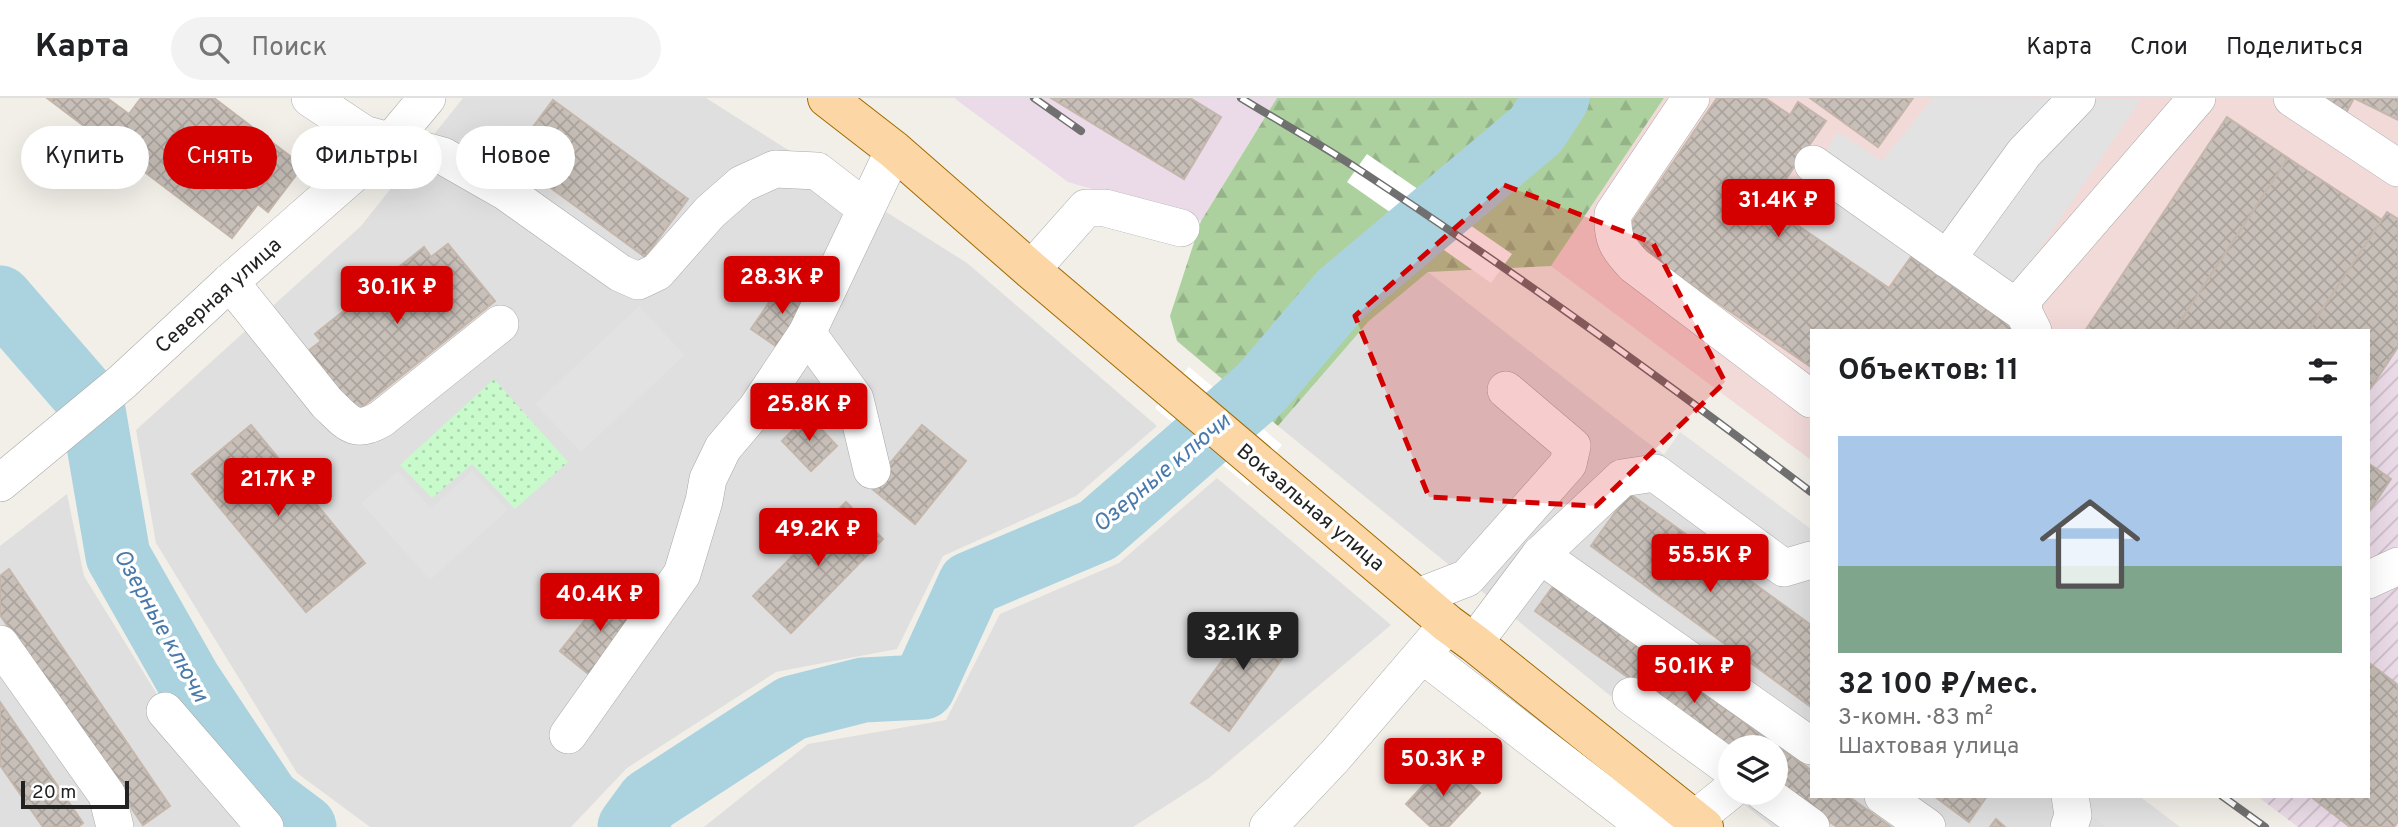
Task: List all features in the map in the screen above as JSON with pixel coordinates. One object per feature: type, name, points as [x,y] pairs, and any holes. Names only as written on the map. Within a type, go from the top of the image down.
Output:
[{"type":"main road","name":"Вокзальная улица","points":[[827,98],[894,150],[1031,270],[1461,634],[1699,823]]},
{"type":"street","points":[[310,98],[352,126]]},
{"type":"street","name":"Северная улица","points":[[404,126],[428,98]]},
{"type":"street","points":[[1691,98],[1613,214],[1613,234],[1620,250],[1634,265],[1810,398]]},
{"type":"street","points":[[1947,259],[2024,153],[2077,98]]},
{"type":"street","points":[[2028,322],[2023,299],[2197,98]]},
{"type":"street","points":[[2292,98],[2398,168]]},
{"type":"street","points":[[568,735],[682,574],[708,479],[723,448],[755,410],[807,333],[894,150]]},
{"type":"street","points":[[442,156],[496,186],[621,273],[638,281],[657,272],[710,212],[742,184],[775,169],[817,171],[865,208]]},
{"type":"street","points":[[1812,164],[1947,259],[2028,322]]},
{"type":"street","name":"Северная улица","points":[[0,483],[121,383],[336,189]]},
{"type":"street","points":[[1031,270],[1086,208],[1105,208],[1181,228]]},
{"type":"street","points":[[230,282],[327,403],[356,428],[368,427],[381,419],[500,324]]},
{"type":"street","points":[[807,333],[855,399],[872,470]]},
{"type":"street","points":[[1418,597],[1468,578],[1568,464],[1572,446],[1506,390]]},
{"type":"street","points":[[1268,827],[1334,757],[1423,655],[1461,634],[1622,478],[1655,473],[1802,572]]},
{"type":"street","points":[[1540,555],[1810,745]]},
{"type":"street","points":[[2370,579],[2398,566]]},
{"type":"street","points":[[0,644],[107,795],[115,827]]},
{"type":"street","points":[[1423,655],[1628,813],[1657,825],[1699,823],[1718,803]]},
{"type":"street","points":[[1631,696],[1718,760]]},
{"type":"street","points":[[165,711],[265,827]]},
{"type":"street","points":[[1886,798],[1927,827]]},
{"type":"street","points":[[2069,827],[2074,815],[2070,798]]},
{"type":"street","points":[[1781,805],[1811,827]]},
{"type":"highlighted area","points":[[1504,185],[1653,243],[1725,382],[1596,506],[1429,497],[1355,316]]},
{"type":"shaded area","points":[[463,98],[706,98],[967,263],[1157,426],[1076,496],[943,556],[897,649],[776,672],[627,768],[571,827],[370,827],[297,773],[156,543],[136,430],[361,226],[390,189],[442,189],[441,126]]},
{"type":"shaded area","points":[[954,98],[1277,98],[1201,221],[1068,182]]},
{"type":"shaded area","points":[[1664,98],[2398,98],[2398,287],[2296,329],[1810,329],[1810,459],[1551,266]]},
{"type":"shaded area","points":[[1933,98],[2141,99],[1994,317],[1908,260],[1886,287],[1782,217],[1838,132],[1882,161]]},
{"type":"shaded area","points":[[1428,272],[1636,434],[1810,562],[1810,798],[2132,798],[2171,827],[1772,827],[1745,805],[1788,805],[1788,735],[1718,735],[1718,783],[1278,426],[1369,321]]},
{"type":"shaded area","points":[[2398,287],[2398,827],[2298,827],[2260,798],[2370,798],[2369,329]]},
{"type":"shaded area","points":[[639,306],[685,355],[581,452],[535,404]]},
{"type":"shaded area","points":[[1680,432],[1810,528],[1810,552],[1802,563],[1661,459]]},
{"type":"shaded area","points":[[398,471],[431,508],[472,471],[508,510],[430,580],[361,503]]},
{"type":"shaded area","points":[[1217,478],[1391,625],[1209,778],[1133,827],[704,827],[808,744],[946,720],[1000,614],[1119,563]]},
{"type":"shaded area","points":[[67,494],[84,576],[239,827],[0,827],[0,546]]},
{"type":"shaded area","points":[[2069,798],[2142,798],[2180,827],[2106,827],[2094,818],[2087,827],[2048,827]]},
{"type":"green space","points":[[1277,98],[1664,98],[1551,266],[1428,272],[1369,321],[1278,426],[1177,341],[1170,316],[1201,221]]},
{"type":"green space","points":[[494,379],[568,462],[515,509],[472,464],[432,498],[400,465]]},
{"type":"pier","points":[[1367,154],[1512,254],[1491,283],[1347,182]]},
{"type":"pier","points":[[1189,367],[1282,445],[1248,486],[1155,408]]},
{"type":"building","points":[[47,98],[107,98],[129,114],[141,98],[214,98],[251,126],[163,126],[163,186],[149,175],[149,126],[84,126]]},
{"type":"building","points":[[1051,98],[1190,98],[1221,117],[1184,179]]},
{"type":"building","points":[[1717,98],[1765,98],[1790,115],[1798,102],[1826,121],[1768,205],[1889,288],[1911,257],[2015,329],[1810,329],[1810,366],[1622,237]]},
{"type":"building","points":[[1810,98],[1913,98],[1878,147]]},
{"type":"building","points":[[2311,98],[2354,98],[2345,115]]},
{"type":"building","points":[[2354,98],[2398,98],[2398,120]]},
{"type":"building","points":[[553,100],[688,199],[645,257],[552,189],[575,189],[575,126],[534,126]]},
{"type":"building","points":[[2227,117],[2288,158],[2175,329],[2086,329]]},
{"type":"building","points":[[277,146],[291,157],[291,182],[268,212],[258,204],[232,238],[167,189],[277,189]]},
{"type":"building","points":[[2288,158],[2382,220],[2309,329],[2175,329]]},
{"type":"building","points":[[2387,212],[2398,219],[2398,347],[2370,389],[2370,329],[2309,329]]},
{"type":"building","points":[[448,244],[495,301],[352,415],[303,355],[321,341],[315,334],[424,247],[431,257]]},
{"type":"building","points":[[783,282],[812,303],[780,349],[751,329]]},
{"type":"building","points":[[808,415],[837,446],[811,471],[782,441]]},
{"type":"building","points":[[251,425],[365,563],[306,612],[192,474]]},
{"type":"building","points":[[922,425],[966,461],[915,524],[870,487]]},
{"type":"building","points":[[2370,464],[2391,479],[2370,510]]},
{"type":"building","points":[[1629,493],[1810,624],[1810,706],[1591,546]]},
{"type":"building","points":[[846,502],[883,539],[791,633],[753,596]]},
{"type":"building","points":[[9,569],[170,806],[143,825],[0,615],[0,576]]},
{"type":"building","points":[[1554,585],[1762,735],[1718,735],[1718,742],[1535,611]]},
{"type":"building","points":[[609,590],[640,614],[591,676],[560,651]]},
{"type":"building","points":[[1257,613],[1295,641],[1229,731],[1191,703]]},
{"type":"building","points":[[2370,664],[2398,685],[2398,821],[2394,827],[2350,827],[2313,798],[2370,798]]},
{"type":"building","points":[[0,702],[83,823],[78,827],[43,827],[0,765]]},
{"type":"building","points":[[1788,753],[1810,769],[1810,798],[1851,798],[1891,827],[1837,827],[1788,792]]},
{"type":"building","points":[[1445,762],[1480,793],[1448,827],[1431,827],[1406,804]]},
{"type":"building","points":[[1937,798],[1986,798],[1969,822]]},
{"type":"building","points":[[1996,819],[2005,827],[1990,827]]},
{"type":"waterway","name":"Озерные ключи","points":[[630,827],[649,801],[792,708],[863,690],[923,687],[970,584],[1098,530],[1261,388],[1341,294],[1536,130],[1557,98]]},
{"type":"waterway","name":"Озерные ключи","points":[[0,298],[92,404],[118,556],[189,681],[268,800],[304,827]]},
{"type":"railway","points":[[1034,98],[1081,131]]},
{"type":"railway","points":[[1241,98],[1344,160],[1531,286],[1810,491]]},
{"type":"railway","points":[[2225,798],[2265,827]]}]
